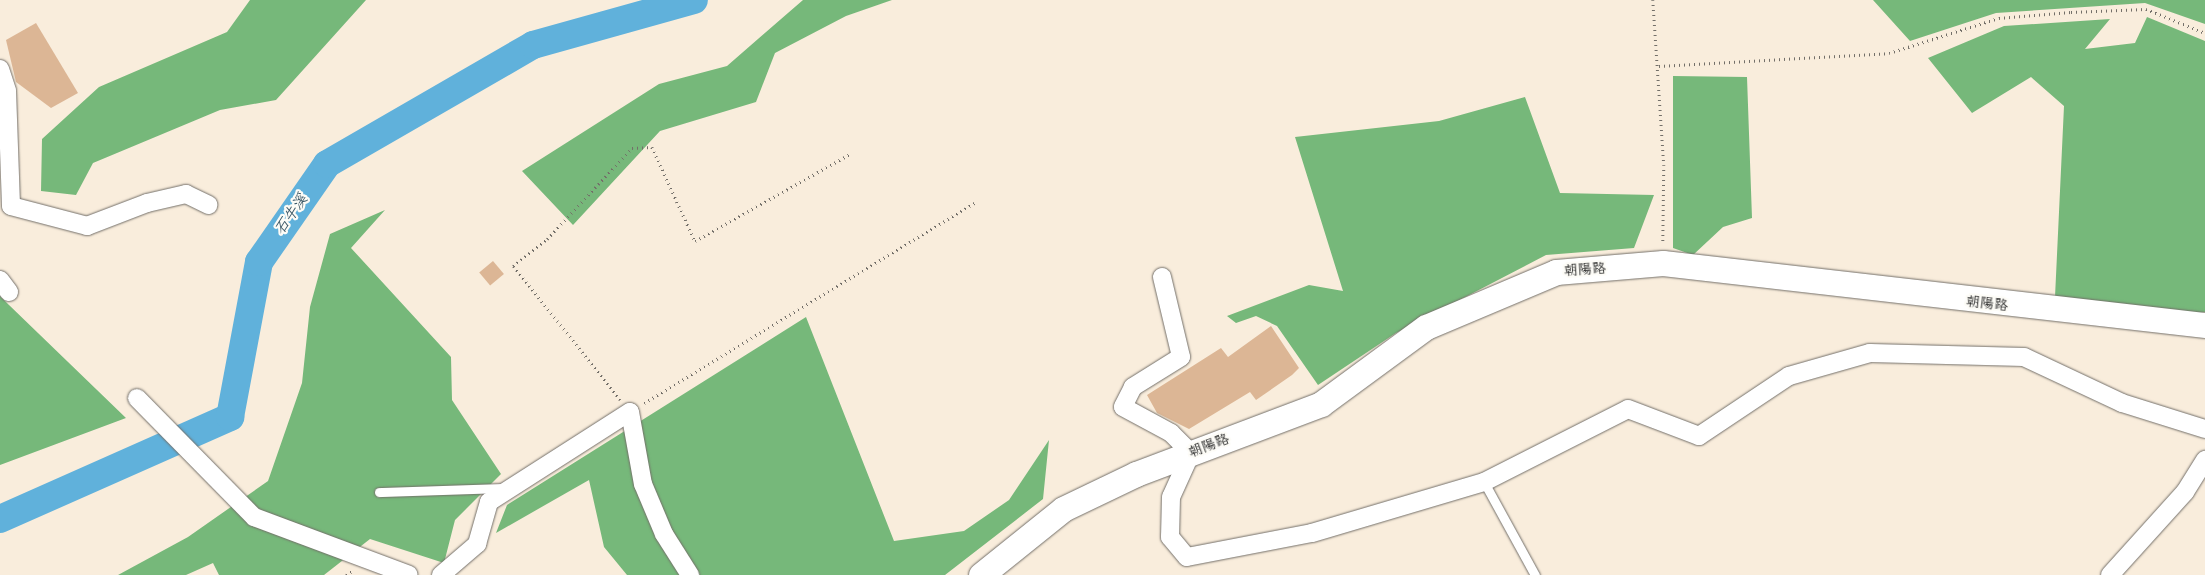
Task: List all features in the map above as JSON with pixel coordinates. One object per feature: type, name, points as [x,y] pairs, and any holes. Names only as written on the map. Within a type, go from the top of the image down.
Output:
[{"type":"main road","name":"朝陽路","points":[[981,575],[1063,509],[1191,453],[1321,404],[1426,326],[1556,272],[1664,264],[2205,325]]},
{"type":"street","points":[[0,69],[7,91],[11,206],[87,226],[147,203],[186,194],[210,204]]},
{"type":"street","points":[[1162,277],[1180,358],[1133,387],[1123,407],[1170,432],[1191,453],[1171,497],[1170,537],[1187,557],[1312,533],[1484,482],[1628,409],[1699,436],[1790,376],[1870,353],[2024,357],[2122,403],[2205,429]]},
{"type":"street","points":[[137,398],[254,517],[409,575]]},
{"type":"street","points":[[441,575],[477,544],[488,502],[506,488],[630,412],[643,484],[664,534],[690,575]]},
{"type":"street","points":[[2110,575],[2185,492],[2205,460]]},
{"type":"lane","points":[[1484,482],[1535,575]]},
{"type":"lane","points":[[379,492],[506,488]]},
{"type":"path","points":[[1653,0],[1659,66],[1664,264]]},
{"type":"path","points":[[1659,66],[1889,53],[1999,18],[2071,12],[2146,9],[2205,33]]},
{"type":"path","points":[[850,154],[695,240],[652,147],[632,148],[547,239],[512,266],[630,412],[976,202]]},
{"type":"green space","points":[[250,0],[366,0],[276,100],[220,110],[93,163],[76,195],[41,191],[42,139],[99,87],[227,32]]},
{"type":"green space","points":[[803,0],[892,0],[846,16],[775,53],[756,102],[660,131],[573,225],[522,171],[659,84],[727,66]]},
{"type":"green space","points":[[1873,0],[2205,0],[2205,24],[2145,3],[1996,13],[1910,41]]},
{"type":"green space","points":[[2147,17],[2205,41],[2205,312],[2190,314],[2055,297],[2064,106],[2031,77],[1972,113],[1928,58],[2004,26],[2110,19],[2085,49],[2135,43]]},
{"type":"green space","points":[[1673,76],[1747,77],[1752,218],[1723,227],[1693,255],[1673,248]]},
{"type":"green space","points":[[1525,97],[1560,193],[1654,195],[1634,248],[1546,255],[1396,333],[1318,385],[1277,326],[1256,316],[1236,323],[1227,316],[1309,285],[1343,291],[1295,137],[1439,121]]},
{"type":"green space","points":[[385,210],[351,248],[451,357],[452,400],[501,474],[455,520],[444,563],[370,539],[324,575],[219,575],[213,563],[186,575],[118,575],[188,537],[268,481],[302,383],[310,307],[330,234]]},
{"type":"green space","points":[[0,296],[9,305],[126,418],[0,465]]},
{"type":"green space","points":[[806,317],[894,541],[964,531],[1009,500],[1049,440],[1043,499],[945,575],[627,575],[604,547],[589,480],[496,533],[507,505]]},
{"type":"building","points":[[36,23],[78,93],[51,108],[16,82],[6,40]]},
{"type":"building","points":[[493,261],[504,274],[490,286],[479,273]]},
{"type":"building","points":[[1271,326],[1299,368],[1292,375],[1256,400],[1250,392],[1189,429],[1157,413],[1147,395],[1221,348],[1228,357]]},
{"type":"waterway","name":"石牛溪","points":[[0,519],[230,417],[259,262],[327,164],[533,45],[694,0]]}]
